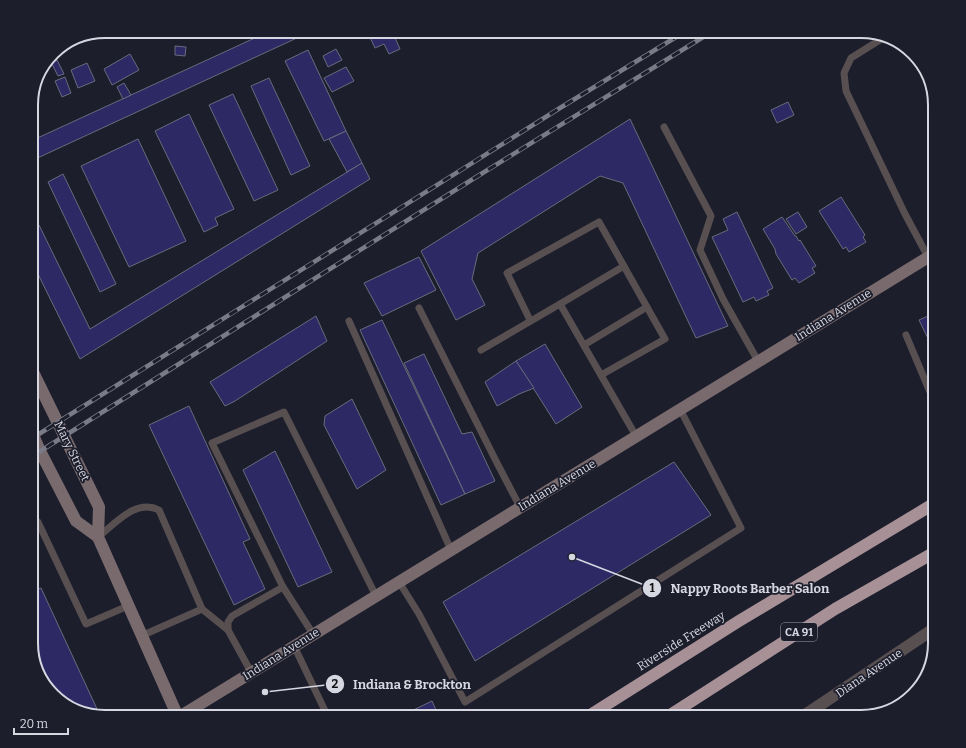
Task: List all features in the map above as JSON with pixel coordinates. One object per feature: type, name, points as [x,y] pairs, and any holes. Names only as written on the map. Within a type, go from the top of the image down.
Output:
[{"type":"highway","name":"Riverside Freeway","points":[[598,710],[739,621],[928,507]]},
{"type":"highway","name":"CA 91","points":[[678,710],[835,609],[928,556]]},
{"type":"main road","name":"Indiana Avenue","points":[[189,710],[928,257]]},
{"type":"main road","name":"Mary Street","points":[[38,382],[99,507],[98,538],[175,710]]},
{"type":"main road","name":"Mary Street","points":[[38,446],[76,521],[98,538]]},
{"type":"street","name":"Diana Avenue","points":[[812,710],[928,633]]},
{"type":"lane","points":[[878,41],[851,58],[844,73],[846,91],[905,214],[928,249]]},
{"type":"lane","points":[[664,127],[711,216],[700,250],[723,299],[758,361]]},
{"type":"lane","points":[[530,320],[507,273],[599,222],[665,339],[601,375]]},
{"type":"lane","points":[[481,350],[624,266]]},
{"type":"lane","points":[[560,304],[636,436]]},
{"type":"lane","points":[[584,345],[647,307]]},
{"type":"lane","points":[[419,308],[520,507]]},
{"type":"lane","points":[[349,321],[451,550]]},
{"type":"lane","points":[[906,335],[928,387]]},
{"type":"lane","points":[[399,582],[419,614],[466,702],[741,528],[680,409]]},
{"type":"lane","points":[[313,634],[283,587],[212,443],[284,412],[376,596]]},
{"type":"lane","points":[[98,538],[132,510],[144,506],[152,506],[159,510],[202,609],[228,630],[251,672]]},
{"type":"lane","points":[[38,522],[86,624],[128,606]]},
{"type":"lane","points":[[228,630],[228,622],[232,616],[283,587]]},
{"type":"lane","points":[[141,636],[202,609]]},
{"type":"lane","points":[[294,646],[325,710]]},
{"type":"building","points":[[255,38],[297,38],[38,158],[38,138]]},
{"type":"building","points":[[370,38],[395,38],[400,49],[389,54],[384,44],[375,48]]},
{"type":"building","points":[[175,46],[186,47],[185,56],[175,55]]},
{"type":"building","points":[[336,49],[342,60],[328,67],[323,56]]},
{"type":"building","points":[[308,50],[346,131],[324,141],[285,61]]},
{"type":"building","points":[[130,54],[139,70],[112,85],[104,69]]},
{"type":"building","points":[[56,60],[64,74],[58,76],[52,64]]},
{"type":"building","points":[[87,63],[95,81],[78,88],[71,70]]},
{"type":"building","points":[[346,67],[354,81],[332,92],[324,78]]},
{"type":"building","points":[[65,77],[71,93],[62,97],[55,81]]},
{"type":"building","points":[[269,78],[310,166],[291,175],[251,86]]},
{"type":"building","points":[[124,83],[131,95],[123,99],[117,87]]},
{"type":"building","points":[[233,94],[278,190],[254,201],[209,105]]},
{"type":"building","points":[[788,102],[794,115],[777,123],[771,110]]},
{"type":"building","points":[[189,114],[234,209],[215,218],[218,225],[204,232],[155,131]]},
{"type":"building","points":[[630,119],[728,326],[696,338],[623,183],[600,176],[478,253],[472,279],[485,305],[456,320],[421,251]]},
{"type":"building","points":[[346,131],[362,163],[347,172],[329,139]]},
{"type":"building","points":[[138,139],[186,241],[129,267],[81,166]]},
{"type":"building","points":[[362,163],[370,179],[80,359],[38,274],[38,225],[90,329]]},
{"type":"building","points":[[63,174],[116,284],[100,292],[48,182]]},
{"type":"building","points":[[841,197],[865,235],[863,237],[866,242],[849,252],[846,247],[843,249],[819,211]]},
{"type":"building","points":[[737,212],[773,288],[767,291],[769,295],[756,301],[754,297],[743,302],[712,237],[728,230],[723,219]]},
{"type":"building","points":[[798,212],[807,227],[796,234],[786,219]]},
{"type":"building","points":[[782,217],[795,236],[799,241],[800,240],[816,266],[812,268],[815,273],[799,283],[795,278],[792,280],[763,229]]},
{"type":"building","points":[[419,257],[436,290],[382,316],[364,283]]},
{"type":"building","points":[[316,316],[327,341],[225,406],[210,382]]},
{"type":"building","points":[[928,316],[928,339],[919,320]]},
{"type":"building","points":[[382,320],[465,494],[441,505],[360,330]]},
{"type":"building","points":[[545,344],[582,407],[556,424],[516,361]]},
{"type":"building","points":[[424,354],[462,434],[472,432],[495,481],[465,494],[404,363]]},
{"type":"building","points":[[516,361],[534,388],[497,406],[485,382]]},
{"type":"building","points":[[352,399],[386,470],[357,489],[324,425],[325,416]]},
{"type":"building","points":[[189,406],[250,539],[243,542],[265,589],[234,605],[149,425]]},
{"type":"building","points":[[275,451],[332,572],[298,587],[243,470]]},
{"type":"building","points":[[674,462],[711,515],[475,661],[443,602]]},
{"type":"building","points":[[41,588],[97,709],[84,706],[64,696],[47,676],[39,656],[38,647],[38,589]]},
{"type":"building","points":[[432,701],[436,710],[413,710]]},
{"type":"railway","points":[[38,435],[675,38]]},
{"type":"railway","points":[[38,453],[473,179],[702,38]]},
{"type":"place","name":"Nappy Roots Barber Salon","points":[[572,557]]},
{"type":"place","name":"Indiana & Brockton","points":[[265,692]]}]
